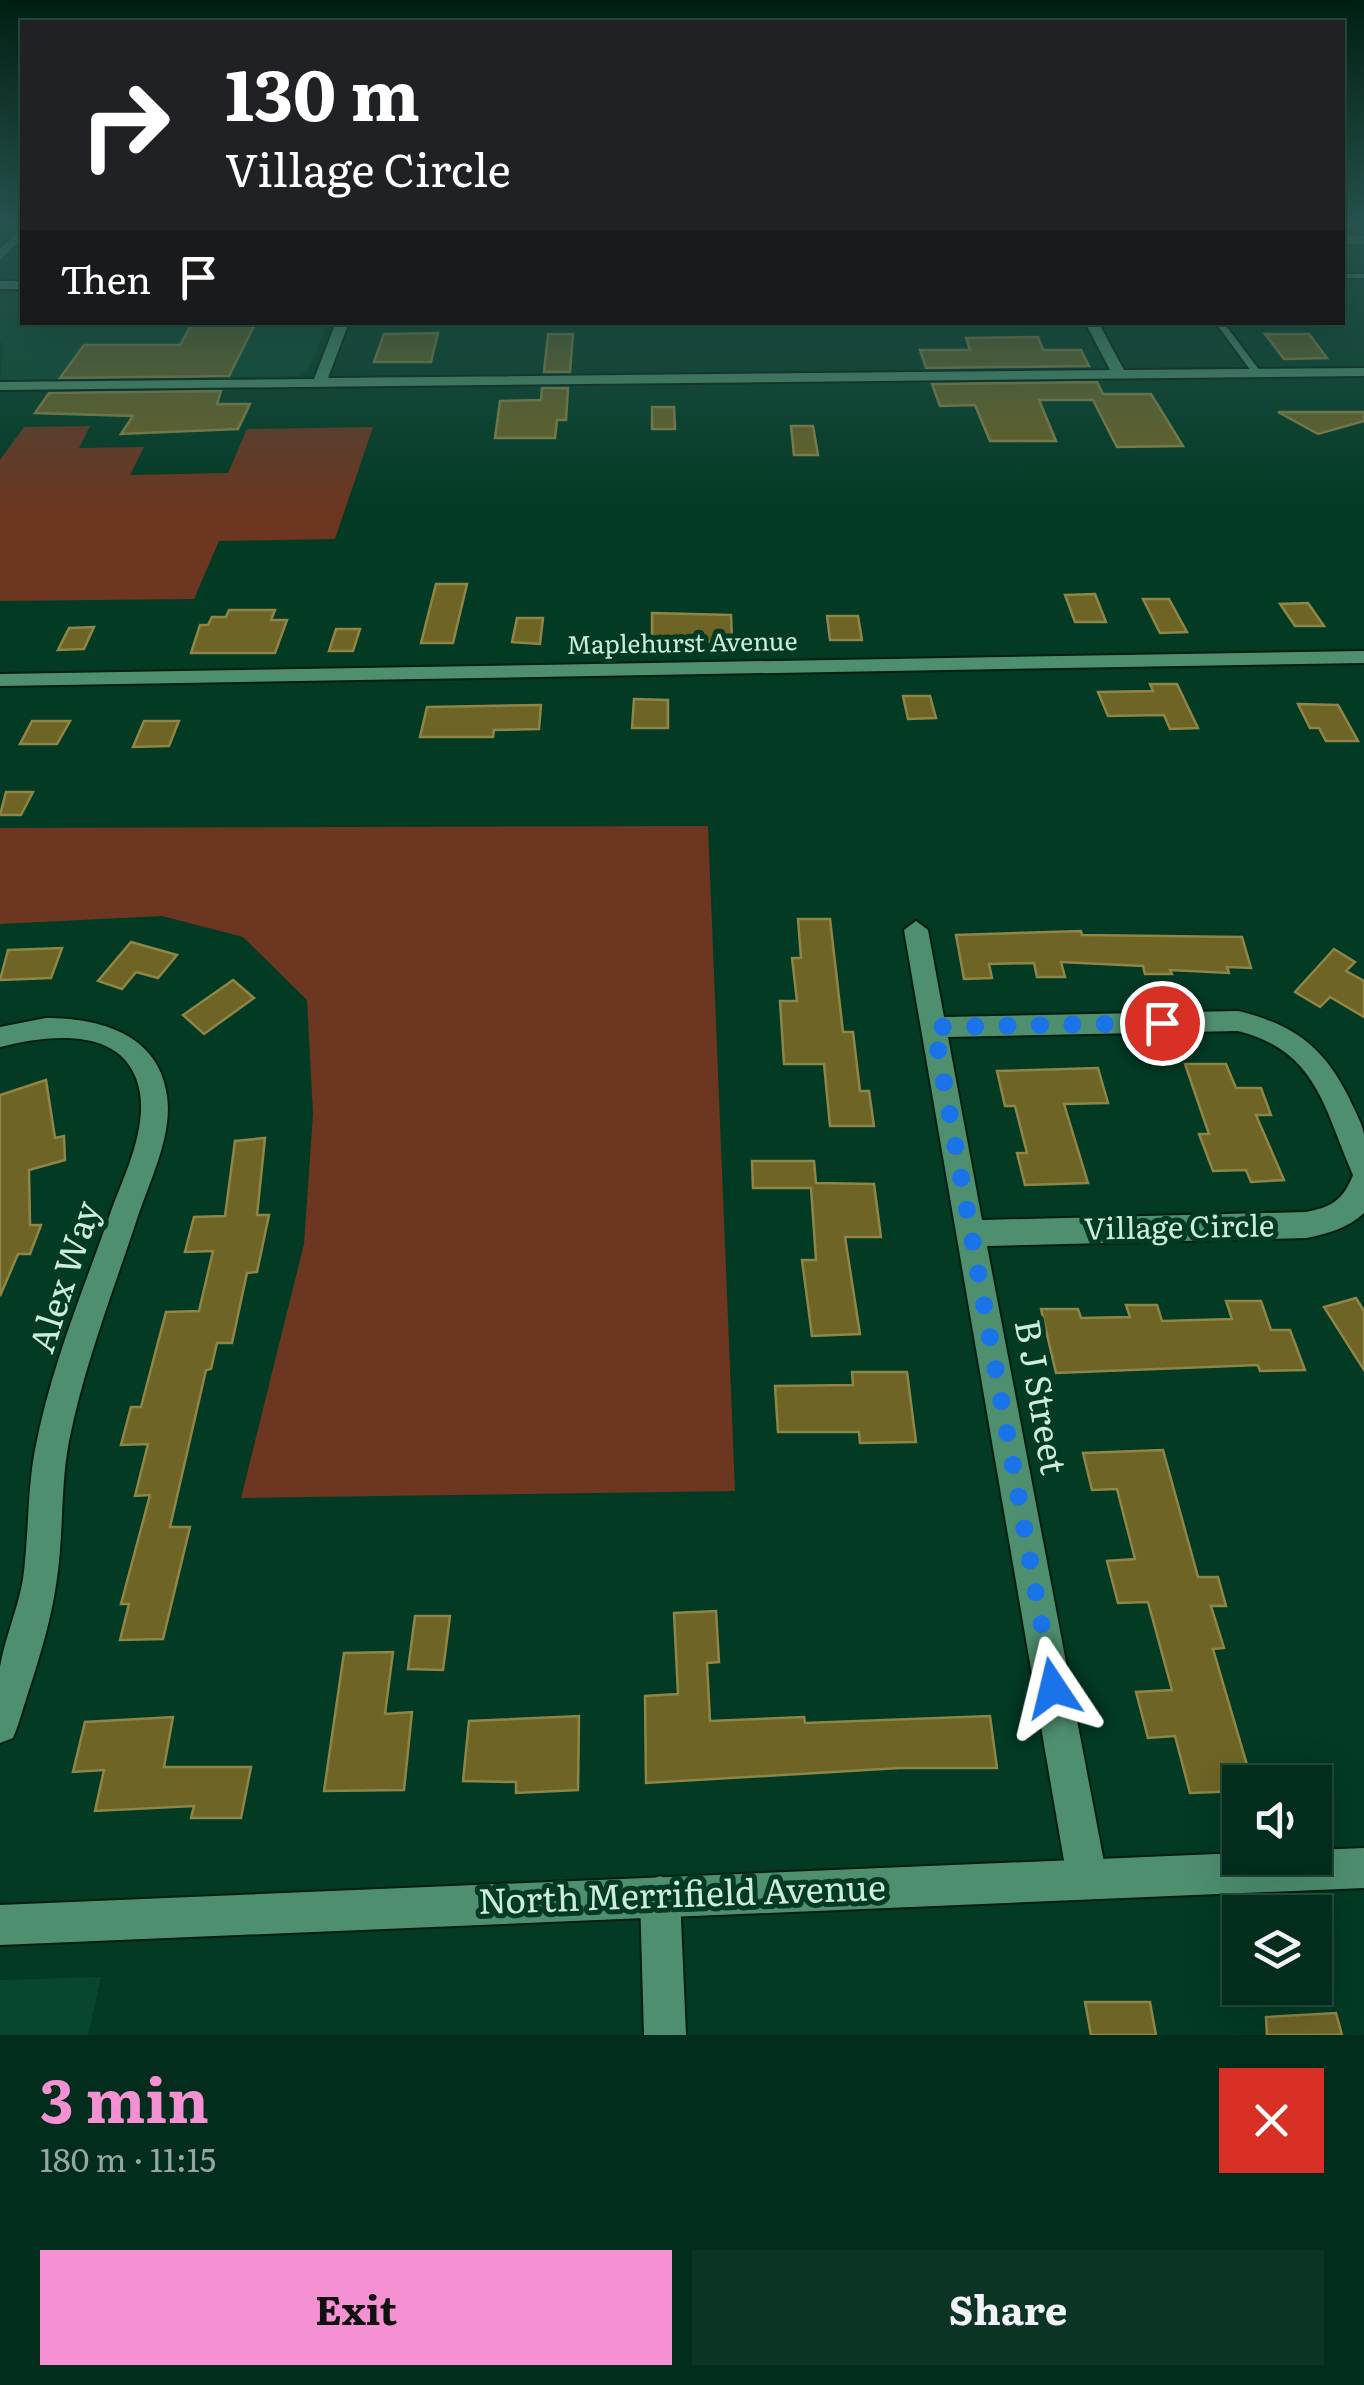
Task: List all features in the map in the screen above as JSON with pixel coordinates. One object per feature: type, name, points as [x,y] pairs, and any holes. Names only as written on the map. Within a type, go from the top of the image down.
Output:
[{"type":"street","points":[[319,382],[342,325]]},
{"type":"street","points":[[1093,325],[1119,374]]},
{"type":"street","points":[[0,386],[1364,372]]},
{"type":"street","name":"Maplehurst Avenue","points":[[0,680],[1364,657]]},
{"type":"street","name":"B J Street","points":[[916,930],[1087,1878]]},
{"type":"street","points":[[934,1027],[1238,1021],[1256,1024],[1283,1035],[1320,1065],[1364,1169]]},
{"type":"street","name":"Alex Way","points":[[0,1037],[52,1026],[105,1034],[135,1054],[146,1069],[154,1094],[154,1113],[139,1166],[55,1431],[44,1482],[42,1563],[34,1611],[0,1725]]},
{"type":"street","name":"Village Circle","points":[[973,1233],[1306,1226],[1334,1220],[1348,1212],[1362,1194],[1364,1182]]},
{"type":"street","name":"North Merrifield Avenue","points":[[0,1926],[1364,1868]]},
{"type":"street","points":[[660,1896],[664,2035]]},
{"type":"lane","points":[[1221,325],[1256,373]]},
{"type":"shaded area","points":[[0,321],[20,321],[20,325],[327,325],[307,371],[297,376],[0,380]]},
{"type":"shaded area","points":[[90,426],[79,448],[144,447],[130,475],[228,473],[247,429],[373,427],[335,539],[219,541],[194,599],[0,601],[0,460],[24,427]]},
{"type":"shaded area","points":[[708,826],[735,1491],[241,1498],[304,1244],[313,1114],[307,1000],[243,937],[162,916],[0,924],[0,828]]},
{"type":"shaded area","points":[[101,1977],[88,2035],[0,2035],[0,1980]]},
{"type":"building","points":[[191,325],[254,325],[229,376],[60,378],[84,345],[180,345]]},
{"type":"building","points":[[438,333],[431,362],[374,362],[384,334]]},
{"type":"building","points":[[548,334],[573,334],[570,372],[544,372]]},
{"type":"building","points":[[1265,334],[1309,334],[1327,358],[1284,359]]},
{"type":"building","points":[[1038,337],[1043,350],[1081,350],[1089,366],[926,368],[920,350],[970,350],[966,338]]},
{"type":"building","points":[[1097,382],[1103,394],[1151,394],[1183,446],[1117,447],[1093,400],[1039,400],[1056,441],[990,441],[975,405],[940,406],[932,384]]},
{"type":"building","points":[[542,388],[568,388],[566,420],[557,420],[555,438],[495,438],[500,401],[541,400]]},
{"type":"building","points":[[221,391],[217,404],[250,404],[238,429],[121,434],[133,416],[35,413],[49,393]]},
{"type":"building","points":[[652,407],[674,407],[675,429],[652,429]]},
{"type":"building","points":[[1278,412],[1364,412],[1364,421],[1318,434]]},
{"type":"building","points":[[791,426],[813,426],[818,455],[794,455]]},
{"type":"building","points":[[436,584],[467,584],[453,643],[421,643]]},
{"type":"building","points":[[1095,594],[1106,622],[1075,622],[1065,595]]},
{"type":"building","points":[[1143,599],[1169,599],[1187,632],[1160,633]]},
{"type":"building","points":[[1308,603],[1324,626],[1295,626],[1280,604]]},
{"type":"building","points":[[229,610],[275,610],[271,620],[287,620],[275,653],[191,653],[200,625],[208,625],[212,617],[226,617]]},
{"type":"building","points":[[652,613],[731,615],[732,641],[652,643]]},
{"type":"building","points":[[827,616],[858,616],[862,640],[830,640]]},
{"type":"building","points":[[517,618],[543,618],[540,644],[512,642]]},
{"type":"building","points":[[94,627],[84,649],[58,650],[69,628]]},
{"type":"building","points":[[336,629],[360,629],[353,651],[329,651]]},
{"type":"building","points":[[1150,684],[1177,684],[1198,728],[1170,729],[1164,715],[1108,716],[1098,692],[1153,691]]},
{"type":"building","points":[[903,696],[930,696],[936,718],[908,719]]},
{"type":"building","points":[[634,699],[668,700],[668,728],[632,728]]},
{"type":"building","points":[[1298,704],[1338,705],[1358,741],[1326,741],[1319,728],[1310,728]]},
{"type":"building","points":[[541,705],[539,729],[494,730],[493,737],[420,737],[427,707]]},
{"type":"building","points":[[32,721],[70,721],[57,744],[20,744]]},
{"type":"building","points":[[144,721],[179,721],[169,746],[133,747]]},
{"type":"building","points":[[6,792],[33,792],[21,815],[0,815]]},
{"type":"building","points":[[798,919],[830,919],[843,1032],[853,1032],[860,1091],[869,1091],[874,1126],[830,1126],[824,1064],[784,1064],[780,1001],[797,1001],[792,958],[801,958]]},
{"type":"building","points":[[1081,931],[1082,935],[1242,937],[1251,968],[1227,967],[1229,973],[1170,970],[1172,974],[1145,974],[1143,966],[1061,962],[1065,977],[1037,977],[1034,963],[989,964],[992,978],[964,979],[956,935]]},
{"type":"building","points":[[131,942],[177,955],[158,978],[136,972],[122,989],[98,981]]},
{"type":"building","points":[[62,948],[51,978],[0,980],[8,950]]},
{"type":"building","points":[[1334,949],[1355,962],[1346,971],[1364,981],[1364,1017],[1330,997],[1320,1007],[1295,992]]},
{"type":"building","points":[[233,980],[254,998],[204,1034],[183,1015]]},
{"type":"building","points":[[1185,1064],[1226,1064],[1236,1088],[1261,1088],[1271,1115],[1256,1115],[1284,1180],[1251,1182],[1246,1170],[1213,1171],[1199,1134],[1209,1134]]},
{"type":"building","points":[[1098,1068],[1108,1103],[1064,1104],[1088,1183],[1025,1185],[1017,1153],[1027,1153],[1015,1106],[1005,1106],[997,1071]]},
{"type":"building","points":[[46,1080],[55,1138],[64,1136],[65,1160],[29,1170],[30,1225],[41,1225],[30,1254],[18,1254],[0,1296],[0,1095]]},
{"type":"building","points":[[265,1138],[257,1215],[269,1215],[257,1272],[247,1273],[232,1343],[217,1343],[211,1369],[206,1370],[170,1527],[190,1527],[163,1639],[120,1640],[129,1604],[121,1604],[150,1495],[135,1496],[148,1444],[121,1445],[131,1407],[141,1407],[166,1312],[199,1311],[213,1251],[185,1252],[194,1217],[225,1216],[235,1141]]},
{"type":"building","points":[[752,1161],[814,1161],[816,1183],[874,1184],[881,1237],[845,1237],[860,1334],[812,1336],[802,1260],[816,1260],[811,1188],[753,1188]]},
{"type":"building","points":[[1356,1298],[1364,1311],[1364,1370],[1324,1307]]},
{"type":"building","points":[[1226,1301],[1261,1301],[1271,1330],[1290,1330],[1305,1370],[1260,1371],[1258,1365],[1056,1373],[1041,1309],[1078,1309],[1081,1318],[1130,1317],[1126,1305],[1157,1305],[1162,1321],[1232,1319]]},
{"type":"building","points":[[852,1372],[907,1372],[916,1442],[860,1443],[859,1432],[778,1432],[775,1386],[853,1385]]},
{"type":"building","points":[[1163,1450],[1198,1577],[1218,1577],[1226,1606],[1211,1606],[1224,1648],[1213,1649],[1247,1765],[1222,1765],[1222,1792],[1190,1793],[1175,1736],[1148,1738],[1136,1692],[1172,1690],[1148,1602],[1118,1603],[1107,1561],[1135,1559],[1117,1489],[1092,1490],[1083,1453]]},
{"type":"building","points":[[716,1611],[719,1662],[707,1663],[710,1721],[804,1717],[805,1723],[990,1716],[997,1768],[900,1768],[646,1783],[645,1696],[678,1694],[674,1613]]},
{"type":"building","points":[[415,1616],[450,1616],[443,1670],[408,1669]]},
{"type":"building","points":[[393,1652],[385,1714],[412,1712],[404,1790],[324,1791],[344,1653]]},
{"type":"building","points":[[579,1716],[578,1790],[516,1793],[516,1782],[463,1781],[469,1721]]},
{"type":"building","points":[[173,1717],[164,1767],[251,1767],[241,1818],[191,1818],[194,1806],[95,1811],[104,1770],[73,1772],[85,1722]]},
{"type":"building","points":[[1085,2002],[1150,2002],[1156,2035],[1091,2035]]},
{"type":"building","points":[[1336,2013],[1342,2035],[1267,2035],[1266,2017]]},
{"type":"route","points":[[1053,1688],[934,1027],[1162,1023]]}]
